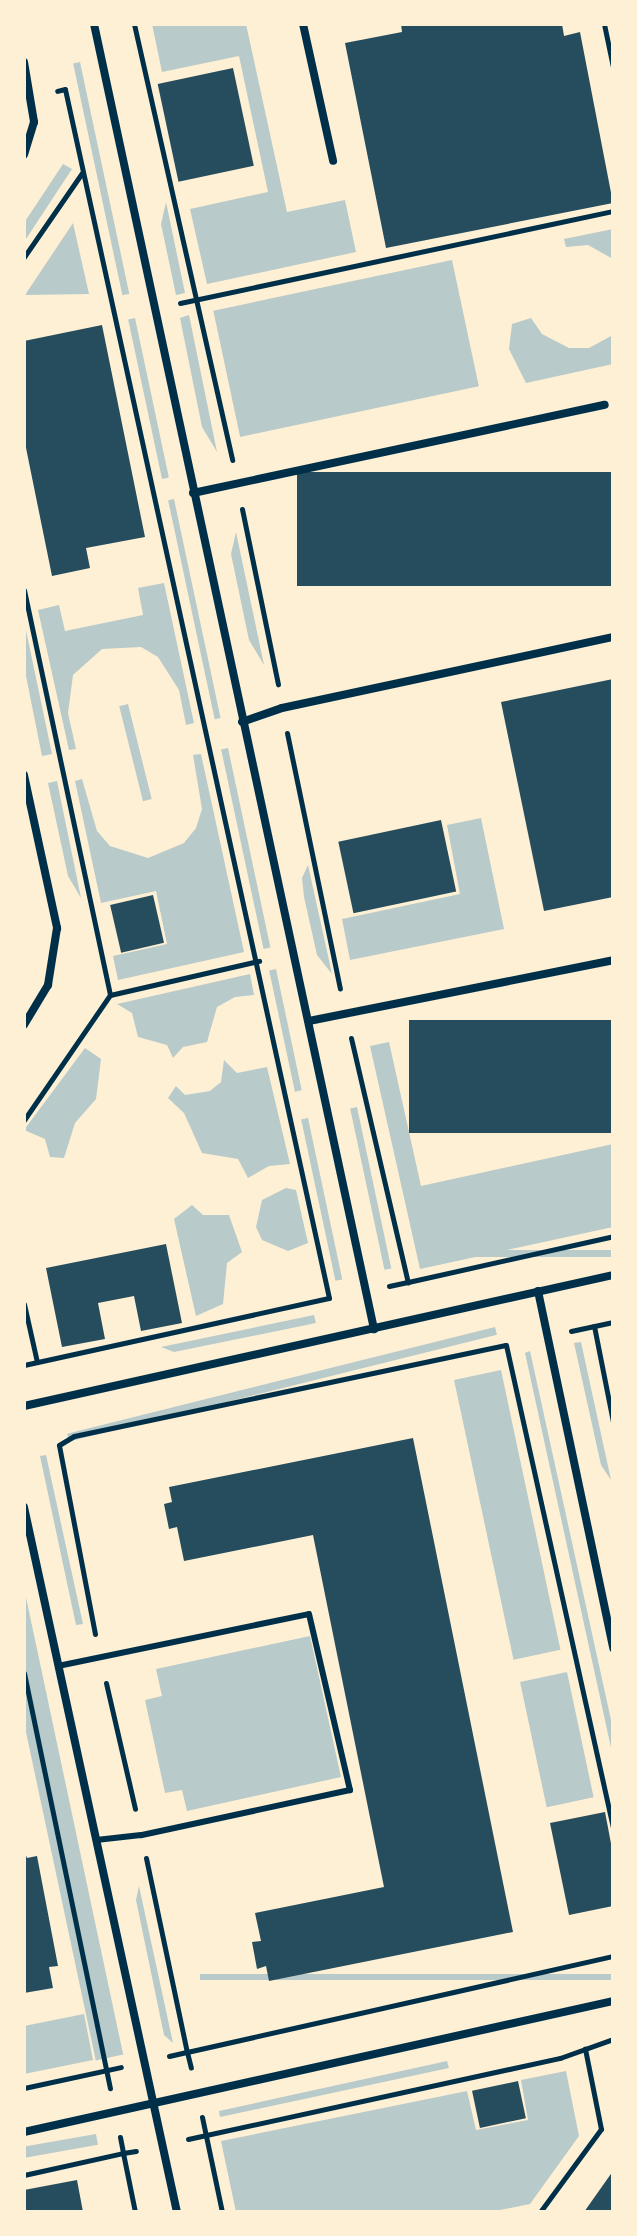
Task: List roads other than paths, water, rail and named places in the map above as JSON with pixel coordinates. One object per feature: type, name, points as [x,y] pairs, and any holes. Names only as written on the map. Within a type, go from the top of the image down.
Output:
[{"type":"street","points":[[94,24],[374,1329]]},
{"type":"street","points":[[303,24],[333,161]]},
{"type":"street","points":[[24,62],[33,139],[24,154]]},
{"type":"street","points":[[193,493],[605,405]]},
{"type":"street","points":[[242,722],[282,708],[613,637]]},
{"type":"street","points":[[24,775],[57,928],[48,985],[24,1025]]},
{"type":"street","points":[[309,1021],[613,960]]},
{"type":"street","points":[[24,1406],[613,1275]]},
{"type":"street","points":[[538,1291],[613,1648]]},
{"type":"street","points":[[24,1507],[177,2212]]},
{"type":"street","points":[[24,2132],[613,2001]]},
{"type":"lane","points":[[58,1666],[309,1614],[350,1790],[141,1835],[96,1840]]}]
